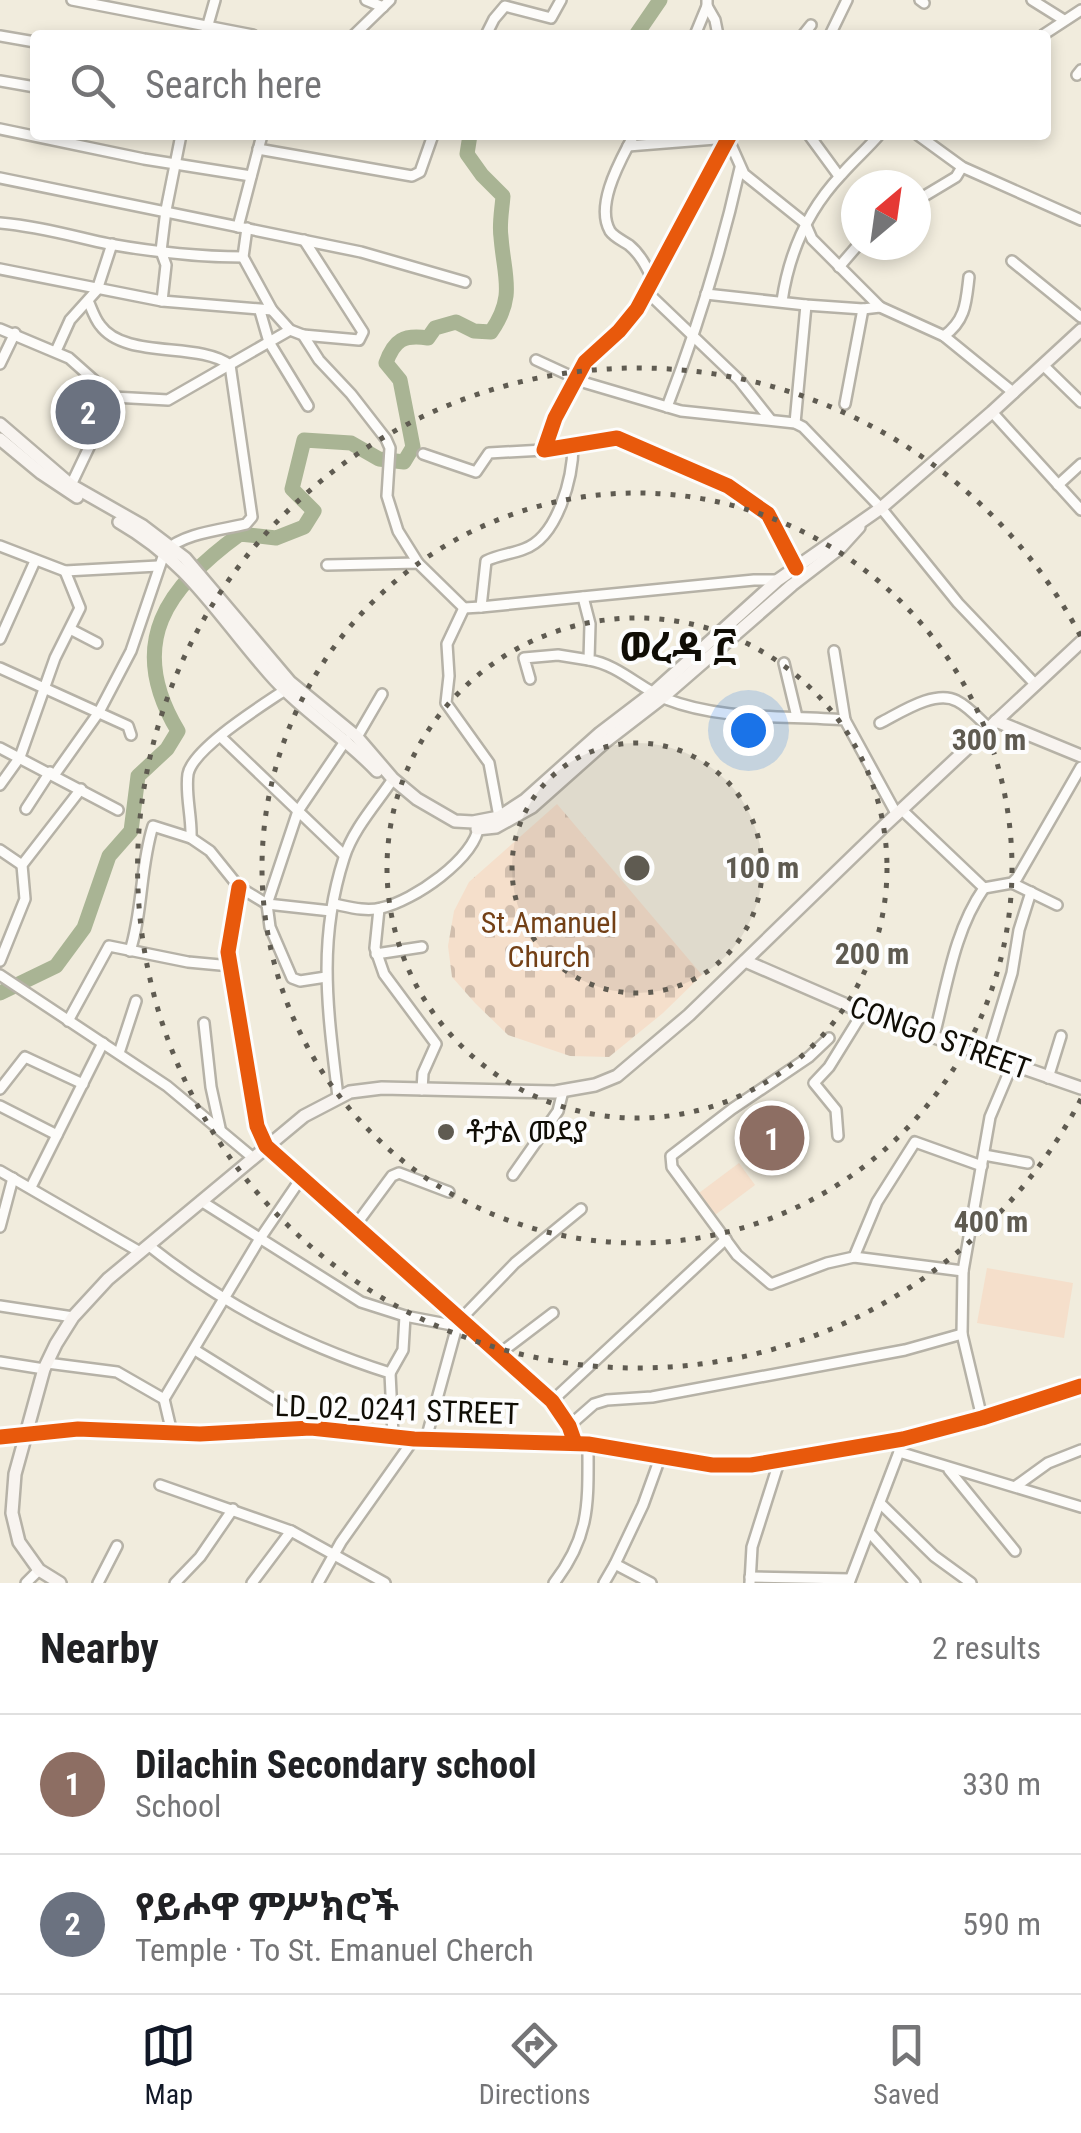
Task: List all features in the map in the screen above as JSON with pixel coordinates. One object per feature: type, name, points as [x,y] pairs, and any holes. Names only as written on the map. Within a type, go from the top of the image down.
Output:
[{"type":"main road","points":[[478,826],[525,800],[600,733],[659,694],[849,540],[994,414],[1081,330]]},
{"type":"main road","points":[[994,414],[1081,338]]},
{"type":"main road","points":[[0,424],[71,485],[168,548],[290,682],[391,782],[454,821],[478,826],[496,827],[532,807],[659,694],[778,580],[882,509]]},
{"type":"main road","points":[[0,438],[66,491],[168,548]]},
{"type":"main road","points":[[849,540],[861,523]]},
{"type":"main road","points":[[203,584],[285,690],[351,739]]},
{"type":"main road","points":[[60,1583],[38,1570],[18,1542],[12,1513],[15,1474],[46,1366],[74,1317],[98,1288],[266,1146],[304,1116],[338,1097],[382,1088],[563,1091],[595,1085],[636,1062],[1081,642]]},
{"type":"main road","points":[[992,725],[1081,756]]},
{"type":"main road","name":"CONGO STREET","points":[[745,961],[862,1012],[1081,1088]]},
{"type":"street","points":[[72,0],[206,30],[216,0]]},
{"type":"street","points":[[366,0],[387,3]]},
{"type":"street","points":[[489,30],[505,6],[550,18],[562,0]]},
{"type":"street","points":[[832,30],[847,0]]},
{"type":"street","points":[[1032,0],[1064,20]]},
{"type":"street","points":[[359,30],[387,3]]},
{"type":"street","points":[[696,30],[707,3]]},
{"type":"street","points":[[707,3],[717,30]]},
{"type":"street","points":[[1050,30],[1081,10]]},
{"type":"street","points":[[806,30],[810,25]]},
{"type":"street","points":[[0,36],[30,41]]},
{"type":"street","points":[[0,80],[30,85]]},
{"type":"street","points":[[0,129],[30,135]]},
{"type":"street","points":[[53,140],[252,176]]},
{"type":"street","points":[[162,300],[166,265],[161,252],[180,140]]},
{"type":"street","points":[[261,140],[243,227],[243,257],[272,310],[290,330],[303,335],[359,340],[364,332],[304,240]]},
{"type":"street","points":[[258,149],[412,176],[420,172],[431,140]]},
{"type":"street","points":[[631,140],[614,176],[605,208],[606,220],[610,232],[640,255],[652,278]]},
{"type":"street","points":[[628,146],[690,140]]},
{"type":"street","points":[[544,450],[584,362],[628,321],[729,140]]},
{"type":"street","points":[[668,407],[728,224],[740,168],[732,140]]},
{"type":"street","points":[[813,140],[839,176]]},
{"type":"street","points":[[782,301],[789,262],[805,223],[839,176],[874,140]]},
{"type":"street","points":[[925,140],[962,167],[1081,220]]},
{"type":"street","points":[[931,191],[956,177],[962,167]]},
{"type":"street","points":[[740,168],[805,223],[812,239],[880,307],[944,336],[1014,393]]},
{"type":"street","points":[[0,178],[390,259],[465,282]]},
{"type":"street","points":[[0,223],[188,256],[243,257]]},
{"type":"street","points":[[56,351],[70,320],[98,290],[112,244]]},
{"type":"street","points":[[839,266],[844,260]]},
{"type":"street","points":[[1012,261],[1081,317]]},
{"type":"street","points":[[0,270],[162,300],[272,310]]},
{"type":"street","points":[[944,336],[963,316],[969,277]]},
{"type":"street","points":[[646,292],[739,380],[770,419]]},
{"type":"street","points":[[706,294],[806,305],[880,307]]},
{"type":"street","points":[[88,303],[100,326],[123,340],[210,355],[230,365]]},
{"type":"street","points":[[794,422],[806,305]]},
{"type":"street","points":[[845,404],[862,309]]},
{"type":"street","points":[[260,311],[268,342],[308,406]]},
{"type":"street","points":[[0,328],[56,351],[83,369],[113,398],[168,400],[290,330]]},
{"type":"street","points":[[0,364],[15,333]]},
{"type":"street","points":[[303,335],[319,360],[381,430],[390,448],[387,496],[398,531],[418,564],[464,608],[778,580]]},
{"type":"street","points":[[536,360],[668,407],[711,416],[794,422],[813,436],[882,509],[958,603],[1036,685]]},
{"type":"street","points":[[26,808],[98,712],[137,638],[158,566],[168,548],[250,521],[230,365]]},
{"type":"street","points":[[1045,367],[1081,402]]},
{"type":"street","points":[[71,485],[113,398]]},
{"type":"street","points":[[994,414],[1081,510]]},
{"type":"street","points":[[422,454],[476,472],[489,453],[544,450],[606,438],[633,442],[739,492],[768,514],[796,568]]},
{"type":"street","points":[[481,607],[486,561],[538,542],[570,486],[574,446]]},
{"type":"street","points":[[1058,485],[1081,464]]},
{"type":"street","points":[[0,546],[65,570],[158,566]]},
{"type":"street","points":[[1,633],[35,561]]},
{"type":"street","points":[[327,566],[418,564]]},
{"type":"street","points":[[0,786],[20,757],[43,689],[72,630],[80,600],[65,570]]},
{"type":"street","points":[[584,597],[590,624],[589,660]]},
{"type":"street","points":[[464,608],[447,644],[446,703],[489,763],[499,817]]},
{"type":"street","points":[[72,630],[96,642]]},
{"type":"street","points":[[834,652],[845,720],[899,813],[984,888]]},
{"type":"street","points":[[530,679],[524,658],[558,655],[607,663],[659,694],[739,715],[845,720]]},
{"type":"street","points":[[784,663],[797,717]]},
{"type":"street","points":[[0,668],[128,726],[131,736]]},
{"type":"street","points":[[191,838],[187,778],[190,766],[221,737],[285,690]]},
{"type":"street","points":[[326,977],[300,981],[292,978],[270,928],[266,904],[298,811],[382,694]]},
{"type":"street","points":[[880,723],[934,699],[949,698],[992,725]]},
{"type":"street","points":[[221,737],[344,855]]},
{"type":"street","points":[[0,748],[118,810]]},
{"type":"street","points":[[1012,883],[1081,767]]},
{"type":"street","points":[[338,1097],[326,977],[326,935],[344,855],[391,782]]},
{"type":"street","points":[[0,961],[24,899],[22,866],[81,789]]},
{"type":"street","points":[[130,951],[138,923],[144,852],[153,826],[191,838],[220,860],[239,887],[266,904],[379,909],[404,900],[454,866],[470,850],[478,826]]},
{"type":"street","points":[[0,850],[22,866]]},
{"type":"street","points":[[934,1036],[968,910],[984,888],[1012,883],[1057,904]]},
{"type":"street","points":[[239,887],[228,940],[257,1126],[266,1146],[552,1402],[570,1426],[575,1443]]},
{"type":"street","points":[[986,1054],[1012,973],[1019,930],[1031,892]]},
{"type":"street","points":[[379,909],[376,954],[390,982],[436,1044],[423,1073],[422,1090]]},
{"type":"street","points":[[0,926],[11,936]]},
{"type":"street","points":[[68,1021],[104,950],[114,946],[231,966]]},
{"type":"street","points":[[376,954],[422,947]]},
{"type":"street","points":[[2,976],[120,1053],[220,1128],[252,1158]]},
{"type":"street","points":[[120,1053],[136,1001]]},
{"type":"street","points":[[838,1136],[836,1110],[814,1083],[829,1067],[862,1012]]},
{"type":"street","points":[[204,1023],[220,1128]]},
{"type":"street","points":[[1048,1078],[1061,1036]]},
{"type":"street","points":[[829,1038],[809,1057],[672,1156],[672,1167],[736,1255],[772,1284],[854,1257],[963,1271]]},
{"type":"street","points":[[31,1187],[103,1043]]},
{"type":"street","points":[[0,1089],[25,1057],[83,1084]]},
{"type":"street","points":[[982,1418],[962,1334],[963,1271],[990,1118],[1012,1065]]},
{"type":"street","points":[[514,1175],[558,1112],[563,1091]]},
{"type":"street","points":[[0,1106],[57,1135]]},
{"type":"street","points":[[854,1257],[877,1202],[915,1142],[983,1160],[1028,1163]]},
{"type":"street","points":[[0,1171],[144,1248],[287,1335],[390,1373]]},
{"type":"street","points":[[356,1226],[392,1176],[399,1174],[449,1192]]},
{"type":"street","points":[[172,1432],[164,1399],[259,1240],[302,1177]]},
{"type":"street","points":[[0,1226],[13,1178]]},
{"type":"street","points":[[201,1201],[361,1302],[405,1316],[460,1322]]},
{"type":"street","points":[[426,1439],[460,1322],[515,1264],[581,1209]]},
{"type":"street","points":[[552,1402],[726,1239]]},
{"type":"street","points":[[0,1306],[74,1317]]},
{"type":"street","points":[[499,1354],[553,1313]]},
{"type":"street","points":[[394,1436],[390,1373],[403,1350],[405,1316]]},
{"type":"street","points":[[570,1426],[594,1404],[607,1400],[652,1398],[904,1350],[962,1334]]},
{"type":"street","points":[[195,1350],[283,1405],[311,1428]]},
{"type":"street","points":[[0,1362],[118,1372],[164,1399]]},
{"type":"street","name":"LD_02_0241 STREET","points":[[0,1437],[78,1429],[172,1432],[311,1428],[414,1439],[588,1444],[712,1465],[779,1462],[904,1439],[1081,1386]]},
{"type":"street","points":[[318,1583],[414,1439]]},
{"type":"street","points":[[779,1462],[752,1547],[750,1580],[850,1581],[904,1439]]},
{"type":"street","points":[[554,1583],[573,1558],[585,1522],[588,1444]]},
{"type":"street","points":[[1016,1486],[1048,1463],[1081,1450]]},
{"type":"street","points":[[899,1452],[1081,1507]]},
{"type":"street","points":[[604,1583],[643,1505],[660,1458]]},
{"type":"street","points":[[947,1468],[1015,1551]]},
{"type":"street","points":[[160,1484],[291,1531],[385,1583]]},
{"type":"street","points":[[880,1503],[934,1556],[971,1583]]},
{"type":"street","points":[[175,1583],[200,1557],[232,1509]]},
{"type":"street","points":[[252,1583],[291,1531]]},
{"type":"street","points":[[869,1532],[915,1583]]},
{"type":"street","points":[[98,1583],[117,1546]]},
{"type":"street","points":[[615,1564],[651,1583]]},
{"type":"street","points":[[26,1583],[38,1570]]},
{"type":"green space","name":"St.Amanuel Church","points":[[557,804],[702,975],[609,1057],[570,1056],[508,1035],[452,977],[448,946],[454,911],[469,882]]},
{"type":"green space","points":[[739,1163],[755,1185],[715,1215],[699,1193]]},
{"type":"green space","points":[[987,1268],[1073,1283],[1064,1338],[977,1323]]},
{"type":"waterway","points":[[639,30],[660,0]]},
{"type":"waterway","points":[[0,993],[56,966],[84,928],[109,856],[131,831],[138,776],[167,749],[178,731],[162,699],[155,671],[155,644],[174,596],[214,554],[240,534],[276,538],[304,527],[314,511],[292,489],[304,440],[351,443],[379,459],[404,462],[413,447],[400,380],[386,363],[396,344],[406,338],[428,338],[435,328],[456,322],[474,331],[491,332],[499,319],[507,286],[500,232],[503,196],[467,154],[469,140]]},
{"type":"cycle path","points":[[727,140],[637,309],[585,362],[555,418],[544,450],[617,438],[728,486],[768,514],[796,568]]},
{"type":"cycle path","points":[[239,887],[228,952],[257,1126],[266,1146],[552,1401],[575,1443]]},
{"type":"cycle path","points":[[0,1437],[78,1429],[200,1434],[311,1428],[414,1439],[588,1444],[712,1465],[751,1465],[903,1439],[1081,1386]]},
{"type":"place","name":"የይሖዋ ምሥክሮች","points":[[88,412]]},
{"type":"place","name":"ቶታል መደያ","points":[[446,1132]]},
{"type":"place","name":"Dilachin Secondary school","points":[[772,1138]]},
{"type":"district","name":"ወረዳ ፫","points":[[678,647]]}]
